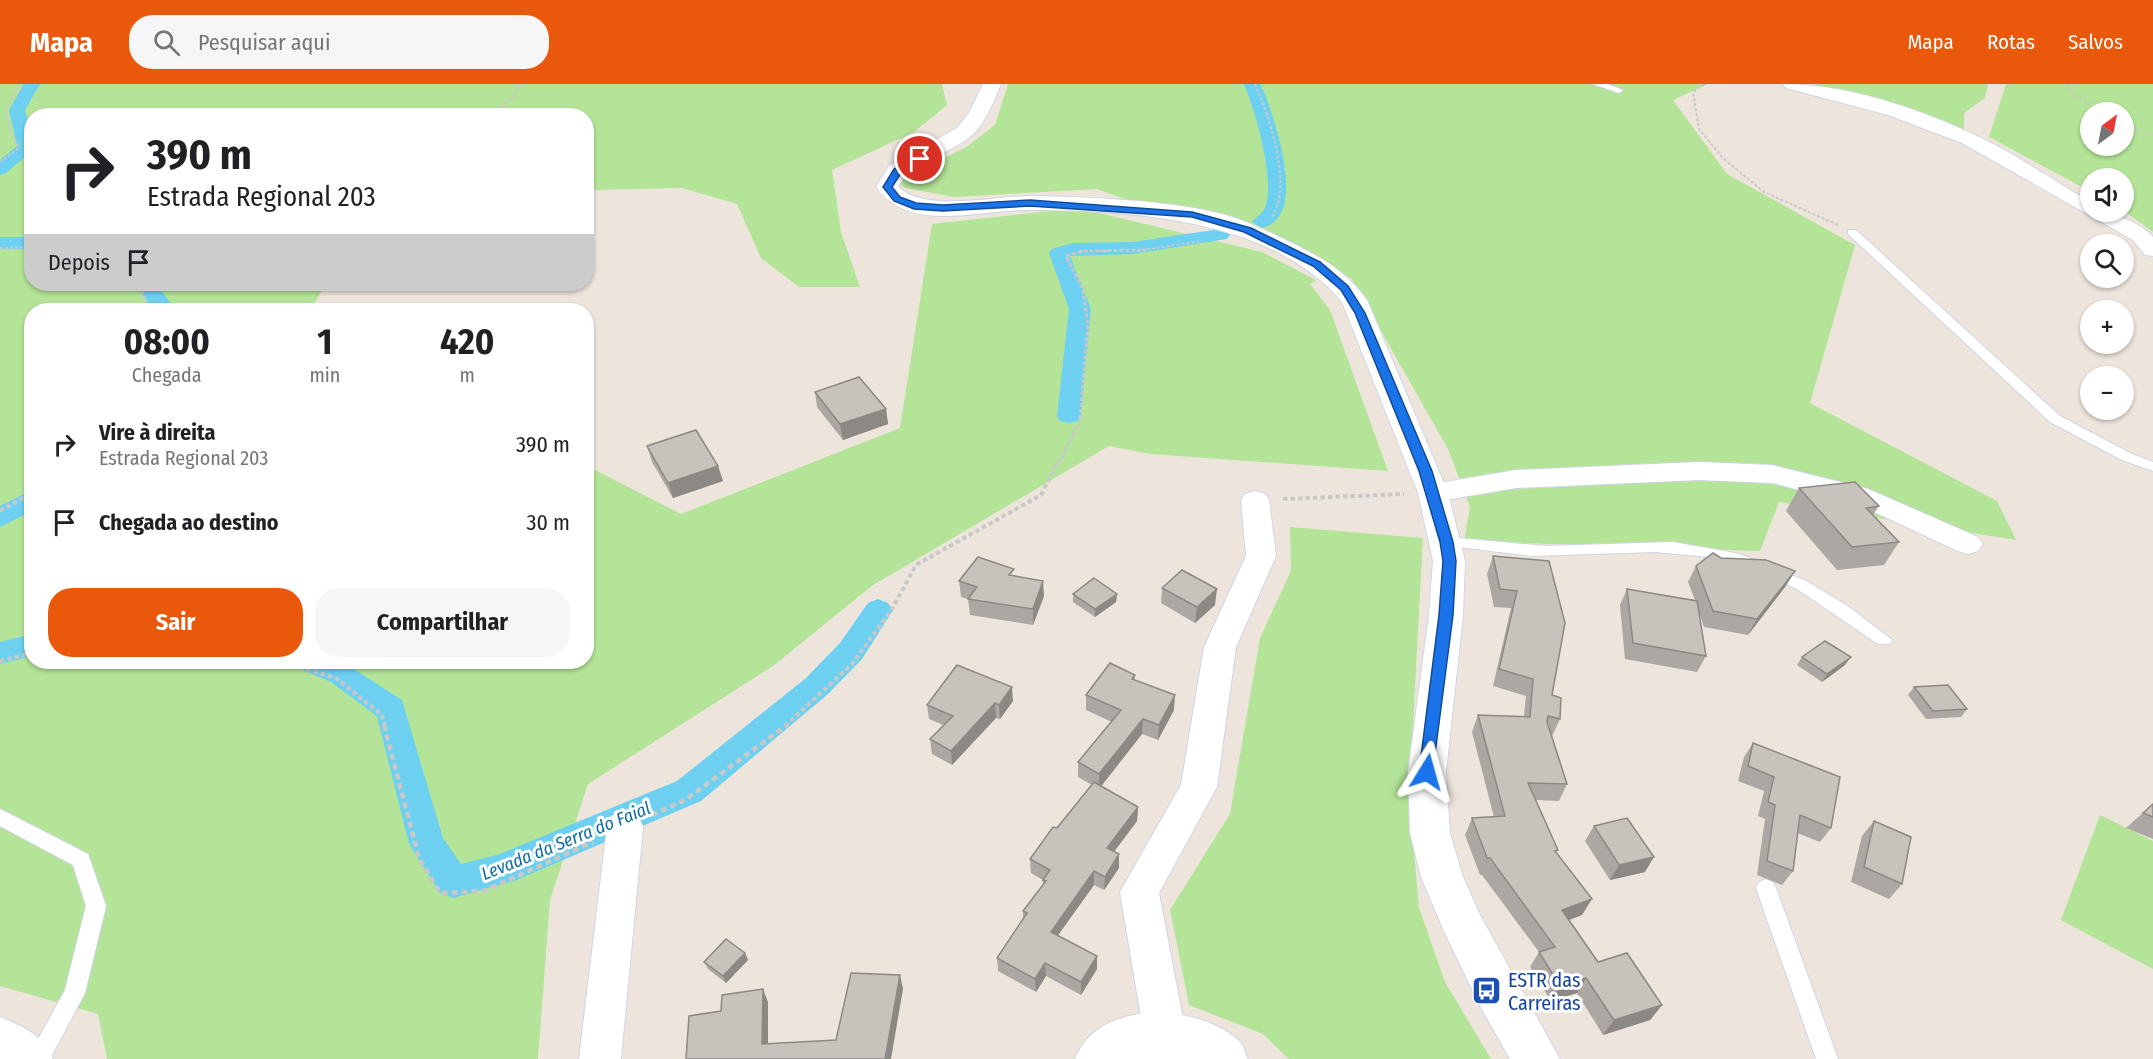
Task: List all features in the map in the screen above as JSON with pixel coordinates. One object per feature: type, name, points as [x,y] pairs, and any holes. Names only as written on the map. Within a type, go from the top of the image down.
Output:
[{"type":"main road","points":[[992,84],[978,115],[964,132],[897,171],[889,180],[887,187],[897,199],[926,208],[1030,203],[1155,210],[1192,215],[1247,230],[1328,272],[1354,300],[1433,493],[1447,542],[1449,561],[1446,615],[1427,772],[1430,833],[1443,877],[1464,929],[1495,989],[1536,1059]]},
{"type":"main road","points":[[1099,1059],[1120,1041],[1165,1035],[1192,1040],[1224,1059]]},
{"type":"main road","points":[[0,1040],[29,1059]]},
{"type":"street","points":[[1792,84],[1897,111],[1939,126],[1994,152],[2080,204]]},
{"type":"street","points":[[2113,222],[2140,236],[2153,250]]},
{"type":"street","points":[[1433,493],[1516,479],[1699,471],[1772,474],[1868,498],[1968,544]]},
{"type":"street","points":[[1165,1035],[1139,892],[1198,787],[1220,647],[1261,556],[1255,500]]},
{"type":"street","points":[[600,1059],[625,827]]},
{"type":"lane","points":[[1597,84],[1619,90]]},
{"type":"lane","points":[[1852,232],[2055,418],[2127,456],[2153,466]]},
{"type":"lane","points":[[1447,542],[1541,551],[1669,546],[1712,552],[1752,563],[1799,582],[1831,600],[1884,640]]},
{"type":"lane","points":[[0,817],[81,860],[96,906],[75,993],[38,1059]]},
{"type":"lane","points":[[1766,888],[1827,1059]]},
{"type":"path","points":[[0,162],[19,148],[10,131],[6,108],[22,84]]},
{"type":"path","points":[[500,108],[514,98],[520,84]]},
{"type":"path","points":[[307,669],[336,678],[382,715],[396,778],[419,858],[441,893],[484,891],[539,864],[685,800],[779,732],[852,664],[892,609],[916,565],[1041,495],[1080,420],[1088,325],[1083,289],[1066,255],[1082,251],[1134,252],[1247,230],[1267,223],[1277,210],[1281,188],[1274,145],[1255,84]]},
{"type":"path","points":[[1704,84],[1693,92],[1699,129],[1723,158],[1764,192],[1852,232]]},
{"type":"path","points":[[2066,84],[2075,96],[2086,102]]},
{"type":"path","points":[[2134,128],[2153,135]]},
{"type":"path","points":[[0,248],[24,247]]},
{"type":"path","points":[[1255,500],[1433,493]]},
{"type":"path","points":[[0,511],[24,498]]},
{"type":"path","points":[[0,661],[24,655]]},
{"type":"green space","points":[[0,84],[942,84],[947,105],[914,132],[832,170],[841,232],[860,287],[799,287],[761,258],[737,204],[682,188],[594,190],[594,108],[24,108],[24,291],[322,291],[314,303],[24,303],[24,669],[594,669],[594,470],[681,514],[900,428],[932,224],[1078,208],[1262,252],[1316,280],[1310,284],[1330,310],[1388,471],[1150,454],[1109,446],[873,585],[773,666],[588,784],[550,900],[538,1059],[107,1059],[98,1014],[0,986]]},
{"type":"green space","points":[[1008,84],[1708,84],[1673,100],[1727,174],[1855,245],[1810,403],[1997,501],[2016,540],[1779,502],[1760,551],[1464,541],[1470,507],[1448,449],[1351,278],[1246,228],[1155,210],[1097,189],[955,197],[905,188],[899,183],[908,175],[965,148],[995,125]]},
{"type":"green space","points":[[1816,84],[1988,84],[1985,98],[1964,113],[1964,138],[1814,86]]},
{"type":"green space","points":[[2006,84],[2153,84],[2153,232],[2134,218],[2134,168],[2080,168],[2080,186],[1989,137]]},
{"type":"green space","points":[[1290,527],[1423,538],[1409,797],[1419,908],[1445,982],[1491,1059],[1289,1059],[1263,1034],[1189,1005],[1170,910],[1230,814],[1260,638],[1291,571]]},
{"type":"green space","points":[[2100,815],[2153,841],[2153,969],[2061,920]]},
{"type":"building","points":[[859,377],[886,409],[840,424],[815,392]]},
{"type":"building","points":[[696,430],[718,466],[668,483],[647,446]]},
{"type":"building","points":[[1855,482],[1879,506],[1866,508],[1899,542],[1852,547],[1799,488]]},
{"type":"building","points":[[1713,553],[1721,558],[1766,560],[1795,571],[1757,619],[1713,611],[1696,566]]},
{"type":"building","points":[[1493,556],[1549,561],[1565,623],[1552,695],[1561,698],[1560,719],[1548,716],[1547,722],[1567,784],[1528,783],[1558,850],[1555,851],[1592,899],[1562,910],[1598,962],[1627,953],[1662,1005],[1614,1020],[1586,978],[1560,986],[1539,952],[1555,947],[1490,858],[1487,858],[1472,818],[1505,816],[1478,715],[1530,717],[1533,679],[1499,669],[1517,591],[1500,589]]},
{"type":"building","points":[[978,557],[1014,569],[1009,575],[1043,581],[1033,609],[968,599],[977,587],[959,581]]},
{"type":"building","points":[[1182,570],[1217,589],[1197,607],[1162,588]]},
{"type":"building","points":[[1094,578],[1117,594],[1095,609],[1073,594]]},
{"type":"building","points":[[1627,589],[1697,601],[1706,656],[1633,643]]},
{"type":"building","points":[[1825,641],[1851,657],[1827,674],[1802,657]]},
{"type":"building","points":[[1110,663],[1135,675],[1132,679],[1175,695],[1159,725],[1143,719],[1099,774],[1078,762],[1121,710],[1086,695]]},
{"type":"building","points":[[957,665],[1012,687],[999,705],[995,703],[951,751],[930,739],[953,716],[927,705]]},
{"type":"building","points":[[1948,685],[1967,709],[1933,711],[1914,687]]},
{"type":"building","points":[[1753,743],[1840,777],[1831,828],[1800,815],[1793,871],[1767,861],[1775,805],[1768,802],[1774,777],[1748,766]]},
{"type":"building","points":[[1094,782],[1138,807],[1107,848],[1119,854],[1105,877],[1094,871],[1051,932],[1097,956],[1081,982],[1045,963],[1035,979],[997,958],[1027,913],[1023,911],[1046,881],[1043,880],[1050,870],[1030,859],[1053,827],[1057,828]]},
{"type":"building","points":[[2153,804],[2153,817],[2143,813]]},
{"type":"building","points":[[1627,818],[1654,857],[1619,865],[1594,826]]},
{"type":"building","points":[[1874,821],[1911,837],[1902,884],[1864,867]]},
{"type":"building","points":[[726,939],[745,953],[723,976],[704,962]]},
{"type":"building","points":[[851,973],[900,975],[885,1059],[686,1059],[689,1016],[721,1011],[722,995],[763,989],[762,1044],[836,1040]]},
{"type":"waterway","name":"Levada da Serra do Faial","points":[[24,139],[17,110],[32,84]]},
{"type":"waterway","name":"Levada da Serra do Faial","points":[[1252,84],[1267,128],[1275,169],[1276,203],[1273,213],[1262,222]]},
{"type":"waterway","name":"Levada da Serra do Faial","points":[[0,169],[24,149]]},
{"type":"waterway","name":"Levada da Serra do Faial","points":[[1069,416],[1080,309],[1059,253],[1073,249],[1133,248],[1220,235]]},
{"type":"waterway","name":"Levada da Serra do Faial","points":[[0,243],[24,243]]},
{"type":"waterway","name":"Levada da Serra do Faial","points":[[150,291],[159,303]]},
{"type":"waterway","name":"Levada da Serra do Faial","points":[[0,518],[24,504]]},
{"type":"waterway","name":"Levada da Serra do Faial","points":[[330,669],[342,674],[391,709],[427,844],[453,882],[501,870],[689,791],[817,686],[851,651],[878,610]]},
{"type":"waterway","name":"Levada da Serra do Faial","points":[[0,653],[24,647]]},
{"type":"place","name":"ESTR das Carreiras","points":[[1487,991]]},
{"type":"route","points":[[920,159],[897,171],[889,180],[887,187],[897,199],[914,206],[943,208],[1030,203],[1155,210],[1192,215],[1221,221],[1280,245],[1316,264],[1345,288],[1360,313],[1425,471],[1447,542],[1449,561],[1446,615],[1427,772]]}]
